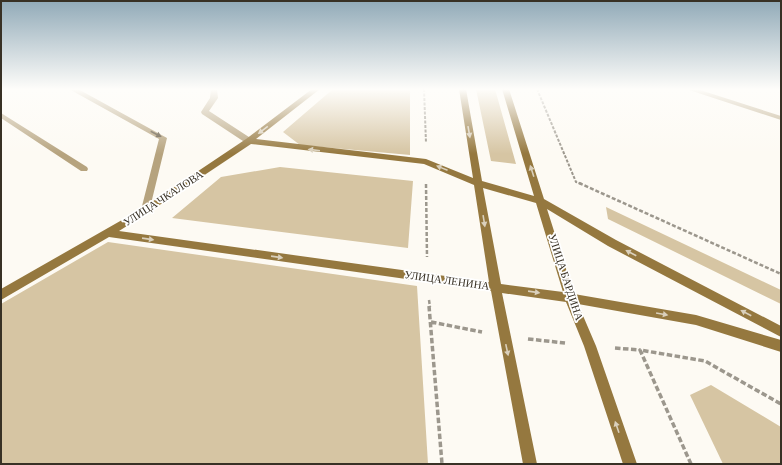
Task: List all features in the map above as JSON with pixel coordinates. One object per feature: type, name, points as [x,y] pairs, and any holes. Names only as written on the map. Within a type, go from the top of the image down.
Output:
[{"type":"street","name":"УЛИЦА ЧКАЛОВА","points":[[1,295],[146,210],[248,141],[288,111]]},
{"type":"street","points":[[466,111],[495,287],[530,464]]},
{"type":"street","name":"УЛИЦА БАРДИНА","points":[[512,111],[541,200],[570,298],[590,346],[630,464]]},
{"type":"street","points":[[248,141],[426,162],[478,183],[541,200],[612,243],[781,332]]},
{"type":"street","name":"УЛИЦА ЛЕНИНА","points":[[109,233],[570,298],[696,320],[781,346]]},
{"type":"lane","points":[[112,111],[163,138],[146,210]]},
{"type":"lane","points":[[206,111],[205,112],[248,141]]},
{"type":"lane","points":[[758,111],[781,118]]},
{"type":"lane","points":[[1,115],[84,169]]},
{"type":"path","points":[[546,111],[576,182],[781,274]]},
{"type":"path","points":[[431,322],[504,336],[640,350],[705,361],[781,404]]},
{"type":"path","points":[[640,350],[691,464]]},
{"type":"shaded area","points":[[308,111],[410,111],[410,155],[300,145],[283,132]]},
{"type":"shaded area","points":[[481,111],[501,111],[516,164],[491,161]]},
{"type":"shaded area","points":[[280,167],[413,181],[408,248],[172,218],[221,177]]},
{"type":"shaded area","points":[[606,207],[781,290],[781,304],[608,219]]},
{"type":"shaded area","points":[[108,242],[417,286],[428,464],[1,464],[1,304]]},
{"type":"shaded area","points":[[711,385],[781,427],[781,464],[723,464],[690,395]]}]
